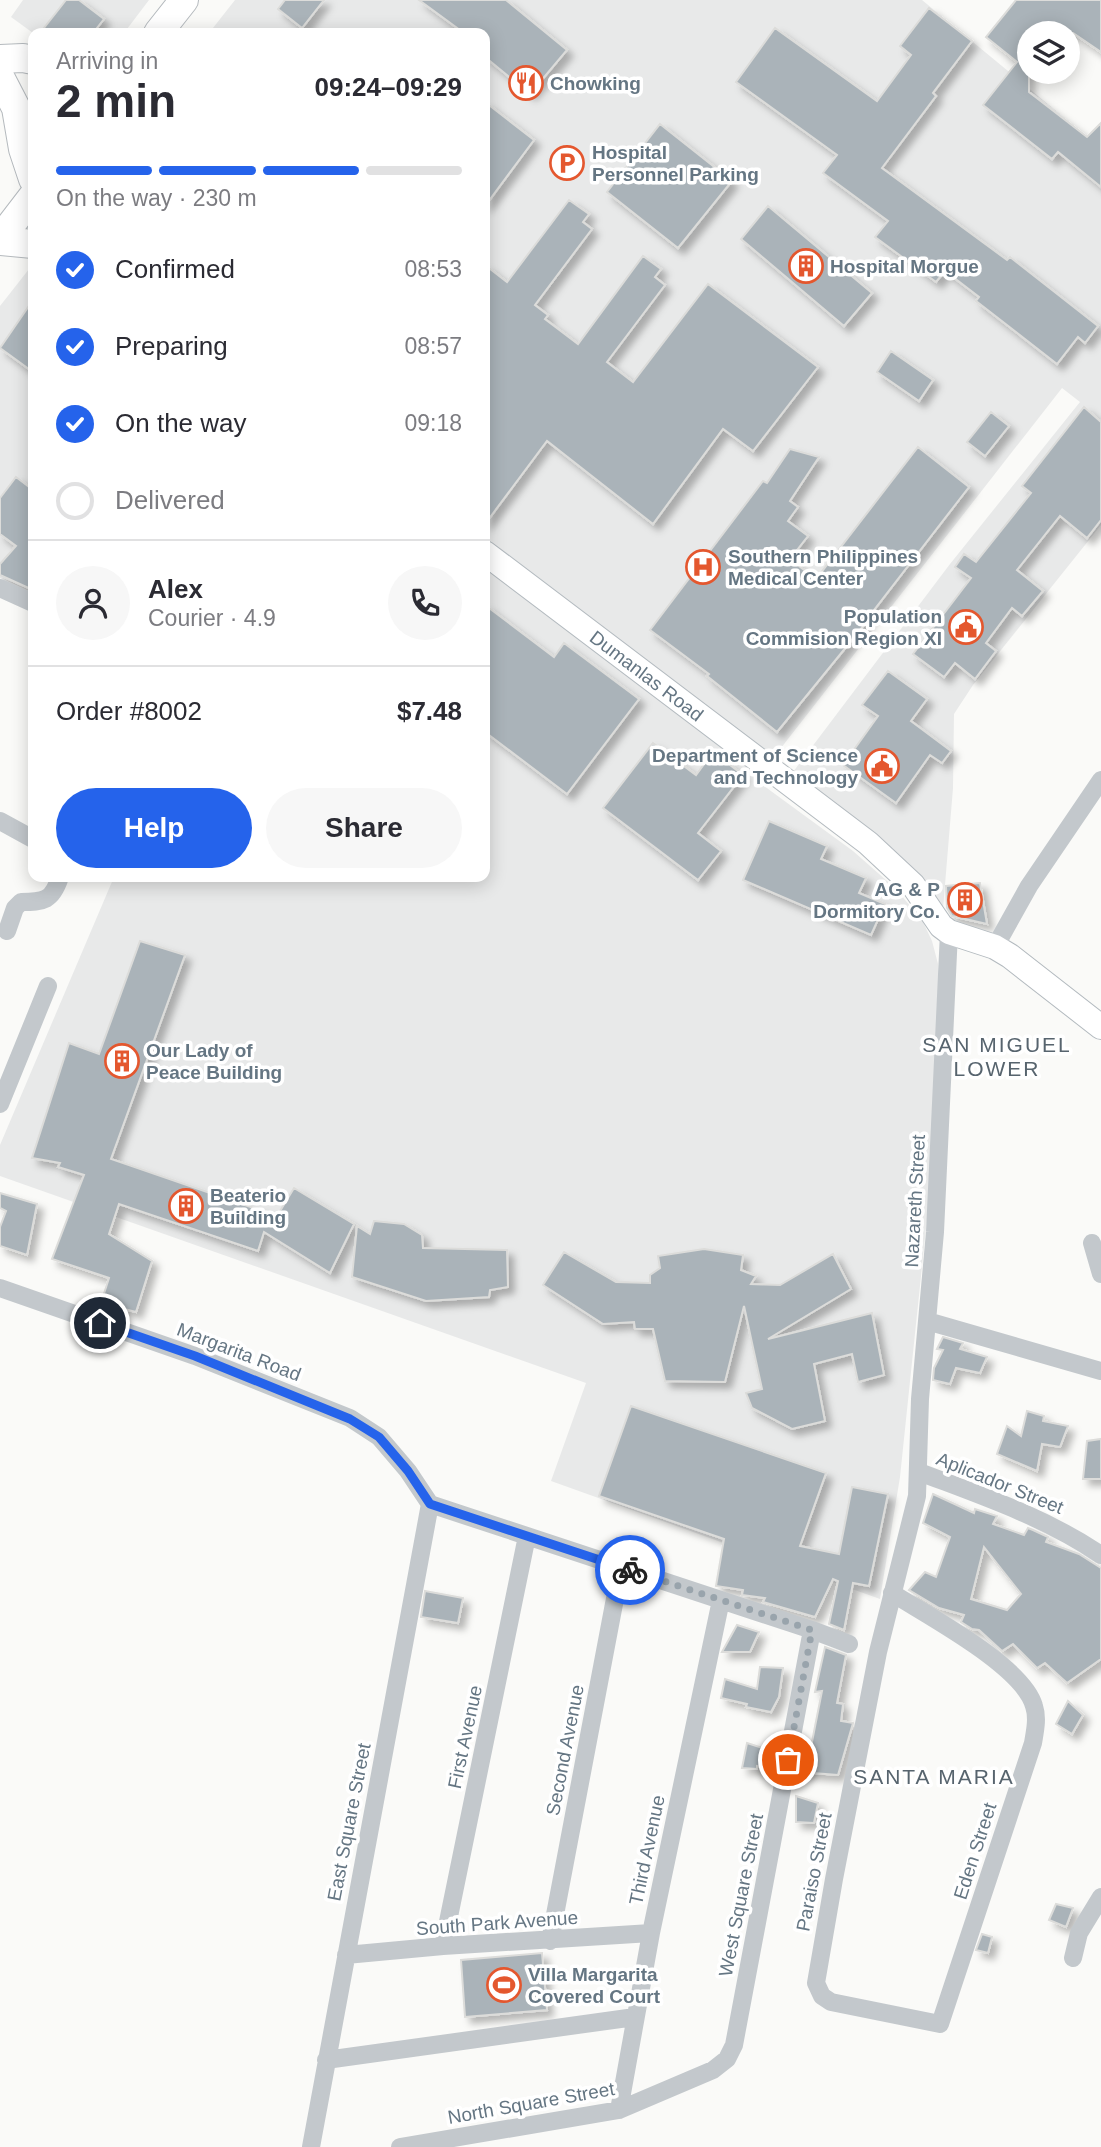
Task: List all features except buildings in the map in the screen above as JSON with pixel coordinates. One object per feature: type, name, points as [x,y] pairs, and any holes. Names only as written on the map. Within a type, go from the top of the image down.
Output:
[{"type":"main road","points":[[162,28],[184,0]]},
{"type":"main road","points":[[0,59],[28,59]]},
{"type":"main road","points":[[0,77],[16,108],[28,164]]},
{"type":"main road","points":[[28,202],[0,240],[28,243]]},
{"type":"main road","name":"Dumanlas Road","points":[[490,557],[868,843],[913,885],[949,932]]},
{"type":"main road","points":[[949,932],[995,947],[1101,1027]]},
{"type":"street","points":[[0,588],[28,601]]},
{"type":"street","points":[[995,947],[1036,875],[1101,780]]},
{"type":"street","points":[[0,821],[28,836]]},
{"type":"street","points":[[6,931],[15,908],[21,902],[42,902],[52,895],[58,882]]},
{"type":"street","name":"Nazareth Street","points":[[919,1472],[920,1399],[935,1231],[949,932]]},
{"type":"street","points":[[0,1104],[48,986]]},
{"type":"street","points":[[1092,1243],[1101,1275]]},
{"type":"street","name":"Margarita Road","points":[[0,1288],[195,1356],[350,1419],[379,1437],[408,1471],[430,1504]]},
{"type":"street","points":[[927,1321],[1101,1371]]},
{"type":"street","name":"Aplicador Street","points":[[919,1472],[1030,1514],[1101,1555]]},
{"type":"street","name":"Paraiso Street","points":[[919,1472],[913,1517],[878,1652],[816,1983],[818,1990],[831,2002],[940,2024]]},
{"type":"street","points":[[430,1504],[849,1644]]},
{"type":"street","name":"East Square Street","points":[[311,2147],[430,1504]]},
{"type":"street","name":"First Avenue","points":[[443,1946],[527,1536]]},
{"type":"street","name":"Second Avenue","points":[[550,1941],[621,1567]]},
{"type":"street","name":"Eden Street","points":[[892,1593],[990,1655],[1022,1683],[1035,1707],[1033,1744],[940,2024]]},
{"type":"street","name":"Third Avenue","points":[[619,2110],[635,2017],[721,1600]]},
{"type":"street","name":"West Square Street","points":[[734,2045],[812,1630]]},
{"type":"street","points":[[1073,1958],[1082,1925],[1101,1897]]},
{"type":"street","name":"South Park Avenue","points":[[346,1955],[652,1933]]},
{"type":"street","points":[[326,2060],[635,2017]]},
{"type":"street","name":"North Square Street","points":[[400,2147],[619,2110],[713,2070],[727,2059],[734,2045]]},
{"type":"shaded area","points":[[23,0],[149,0],[128,28],[28,29],[11,17]]},
{"type":"shaded area","points":[[235,0],[922,0],[1017,79],[1017,84],[1024,84],[1101,148],[1101,525],[973,685],[954,714],[953,788],[943,909],[793,772],[950,564],[1080,402],[1062,388],[756,780],[853,851],[895,888],[922,920],[932,941],[938,964],[940,988],[932,1171],[900,1477],[880,1599],[551,1481],[586,1383],[0,1176],[0,1145],[112,882],[490,882],[490,28],[213,28]]},
{"type":"shaded area","points":[[28,270],[28,591],[0,578],[0,306]]},
{"type":"way so far","points":[[630,1570],[812,1630],[788,1760]]},
{"type":"place","name":"Chowking","points":[[526,83]]},
{"type":"place","name":"Hospital Personnel Parking","points":[[567,163]]},
{"type":"place","name":"Hospital Morgue","points":[[806,266]]},
{"type":"place","name":"Southern Philippines Medical Center","points":[[703,567]]},
{"type":"place","name":"Population Commision Region XI","points":[[966,627]]},
{"type":"place","name":"Department of Science and Technology","points":[[882,766]]},
{"type":"place","name":"AG & P Dormitory Co.","points":[[965,900]]},
{"type":"place","name":"Our Lady of Peace Building","points":[[122,1061]]},
{"type":"place","name":"Beaterio Building","points":[[186,1206]]},
{"type":"place","name":"Villa Margarita Covered Court","points":[[504,1985]]},
{"type":"district","name":"SAN MIGUEL LOWER","points":[[997,1056]]},
{"type":"district","name":"SANTA MARIA","points":[[934,1776]]},
{"type":"route","points":[[100,1323],[195,1356],[350,1419],[379,1437],[408,1471],[430,1504],[630,1570]]}]
